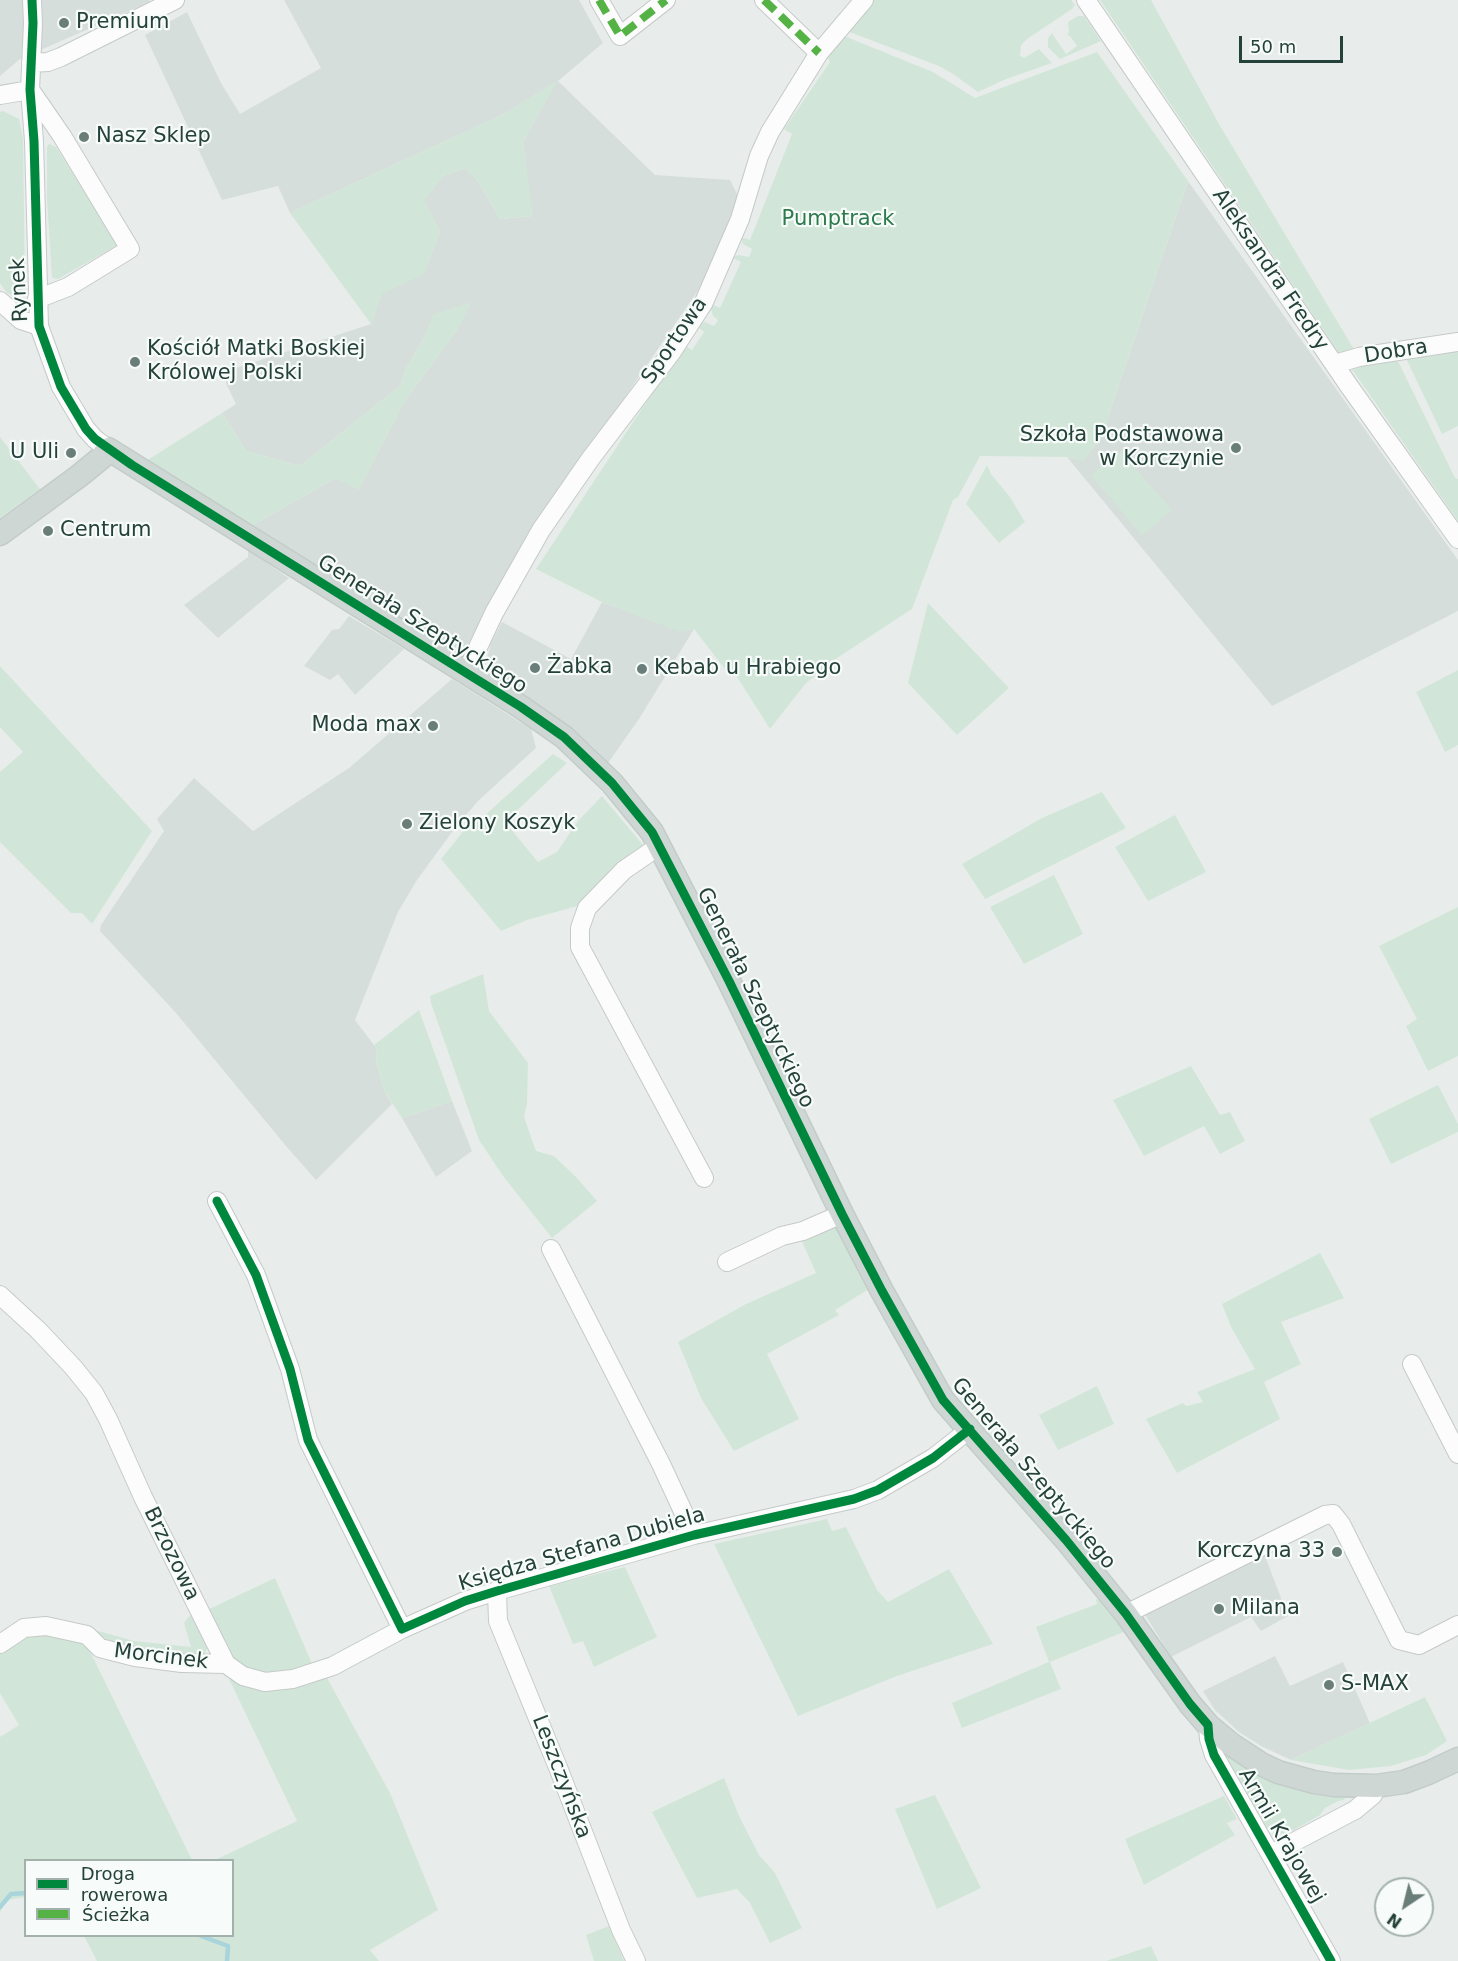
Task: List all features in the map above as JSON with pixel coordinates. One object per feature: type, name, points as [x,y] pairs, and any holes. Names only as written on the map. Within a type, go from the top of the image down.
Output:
[{"type":"main road","name":"Generała Szeptyckiego","points":[[108,449],[564,737],[612,783],[652,832],[729,981],[842,1214],[893,1311],[944,1400],[1126,1614],[1190,1704],[1209,1725],[1246,1755],[1278,1772],[1334,1785],[1377,1786],[1404,1782],[1458,1759]]},
{"type":"main road","points":[[0,534],[79,476],[101,458],[108,449]]},
{"type":"street","name":"Rynek","points":[[32,0],[30,90],[34,141],[39,326],[61,387],[86,429],[108,449]]},
{"type":"street","points":[[31,63],[48,62],[61,57],[175,0]]},
{"type":"street","points":[[599,0],[620,36],[666,0]]},
{"type":"street","points":[[764,0],[819,53]]},
{"type":"street","name":"Sportowa","points":[[466,673],[494,613],[541,530],[591,458],[671,353],[704,302],[740,219],[759,156],[770,132],[819,53],[864,0]]},
{"type":"street","name":"Aleksandra Fredry","points":[[1086,0],[1335,364],[1458,539]]},
{"type":"street","name":"Rynek","points":[[30,90],[56,126],[130,249],[68,287],[37,300]]},
{"type":"street","points":[[0,95],[30,90]]},
{"type":"street","name":"Rynek","points":[[0,301],[21,320],[39,326]]},
{"type":"street","name":"Dobra","points":[[1335,364],[1359,357],[1458,342]]},
{"type":"street","points":[[659,846],[624,870],[587,908],[580,928],[580,947],[704,1178]]},
{"type":"street","points":[[217,1201],[256,1275],[290,1369],[308,1440],[402,1629],[333,1666],[293,1679],[265,1682],[243,1676],[226,1664]]},
{"type":"street","points":[[727,1262],[782,1236],[803,1231],[842,1214]]},
{"type":"street","points":[[551,1249],[662,1464],[694,1535]]},
{"type":"street","name":"Brzozowa","points":[[0,1294],[38,1330],[94,1393],[226,1664]]},
{"type":"street","points":[[1412,1364],[1458,1454]]},
{"type":"street","name":"Księdza Stefana Dubiela","points":[[402,1629],[465,1601],[497,1591],[694,1535],[854,1499],[878,1490],[926,1462],[970,1429]]},
{"type":"street","points":[[1126,1614],[1325,1515],[1333,1514],[1341,1524],[1399,1640],[1419,1645],[1458,1625]]},
{"type":"street","name":"Leszczyńska","points":[[497,1591],[498,1621],[621,1930],[636,1961]]},
{"type":"street","name":"Morcinek","points":[[0,1644],[24,1628],[46,1626],[87,1635],[100,1648],[135,1657],[182,1663],[226,1664]]},
{"type":"street","name":"Armii Krajowej","points":[[1209,1725],[1209,1739],[1214,1755],[1331,1961]]},
{"type":"street","points":[[1271,1854],[1355,1810],[1373,1795],[1377,1786]]},
{"type":"shaded area","points":[[0,0],[149,0],[150,2],[20,59],[0,76]]},
{"type":"shaded area","points":[[284,0],[579,0],[603,43],[558,81],[655,175],[730,180],[738,196],[718,251],[697,292],[527,540],[466,648],[457,654],[253,525],[335,478],[359,489],[404,402],[459,327],[434,315],[406,369],[400,386],[300,466],[246,451],[222,413],[236,404],[221,373],[371,324],[382,293],[424,273],[440,231],[423,200],[444,175],[466,168],[478,181],[500,219],[532,216],[523,142],[556,82],[504,114],[290,213],[278,186],[222,200],[145,35],[187,12],[221,83],[240,114],[321,68]]},
{"type":"shaded area","name":"Szkoła Podstawowa w Korczynie","points":[[1188,181],[1458,560],[1458,611],[1272,706],[1067,457],[1083,460],[1101,438]]},
{"type":"shaded area","points":[[248,550],[289,578],[218,638],[184,605],[248,557]]},
{"type":"shaded area","points":[[602,602],[680,631],[694,629],[639,719],[608,763],[590,744],[558,718],[491,674],[487,659],[491,643],[502,622],[571,659]]},
{"type":"shaded area","points":[[349,616],[404,649],[355,695],[338,674],[330,680],[304,666],[332,630],[339,629]]},
{"type":"shaded area","points":[[452,679],[531,729],[536,748],[478,801],[455,828],[417,880],[398,912],[355,1020],[377,1049],[376,1063],[385,1092],[392,1104],[316,1180],[176,1013],[100,931],[101,925],[164,831],[157,819],[194,778],[253,831],[349,768]]},
{"type":"shaded area","points":[[452,1101],[472,1151],[436,1177],[402,1118]]},
{"type":"shaded area","points":[[1263,1551],[1288,1616],[1261,1631],[1251,1617],[1171,1657],[1144,1613]]},
{"type":"shaded area","points":[[1275,1656],[1290,1686],[1343,1662],[1370,1723],[1291,1760],[1261,1746],[1239,1732],[1215,1710],[1203,1691]]},
{"type":"green space","points":[[872,0],[1071,0],[1075,5],[1021,45],[1020,56],[1024,58],[1039,49],[1052,63],[1006,79],[978,92],[939,66],[847,31]]},
{"type":"green space","points":[[1100,0],[1151,0],[1219,124],[1355,351],[1348,354],[1339,353]]},
{"type":"green space","points":[[1078,16],[1084,16],[1101,41],[1060,59],[1048,47],[1048,38],[1052,33],[1066,54],[1077,46],[1067,35],[1068,22]]},
{"type":"green space","name":"Pumptrack","points":[[844,36],[933,72],[975,98],[1097,52],[1188,181],[1101,438],[1083,461],[1067,457],[980,456],[958,497],[953,500],[912,609],[837,658],[806,683],[770,729],[732,669],[725,669],[694,629],[681,632],[602,602],[536,569],[684,345],[692,350],[704,332],[698,327],[699,323],[705,322],[714,326],[718,320],[713,316],[710,306],[711,304],[720,308],[741,262],[733,258],[738,255],[749,257],[752,249],[743,244],[741,237],[750,240],[792,134],[784,129],[830,62],[828,58]]},
{"type":"green space","points":[[557,81],[523,142],[533,216],[500,219],[478,181],[466,168],[444,175],[424,200],[440,231],[424,274],[383,293],[371,324],[290,213],[504,114]]},
{"type":"green space","points":[[3,111],[19,119],[23,138],[25,287],[13,295],[7,293],[0,283],[0,112]]},
{"type":"green space","points":[[49,144],[56,147],[116,242],[116,246],[58,279],[52,278],[47,199],[47,147]]},
{"type":"green space","points":[[472,302],[459,327],[404,402],[359,490],[335,478],[253,525],[146,461],[222,413],[246,451],[300,466],[400,386],[406,369],[423,340],[434,314]]},
{"type":"green space","points":[[1458,349],[1458,426],[1442,434],[1405,356]]},
{"type":"green space","points":[[1396,357],[1455,478],[1458,479],[1458,521],[1351,368]]},
{"type":"green space","points":[[0,437],[40,489],[0,518]]},
{"type":"green space","points":[[1120,451],[1172,510],[1142,535],[1091,475]]},
{"type":"green space","points":[[987,465],[1025,522],[999,543],[966,504]]},
{"type":"green space","points":[[928,603],[1009,688],[957,735],[908,683]]},
{"type":"green space","points":[[0,666],[152,831],[92,924],[82,913],[71,913],[0,842],[0,772],[23,752],[0,727]]},
{"type":"green space","points":[[1458,670],[1458,745],[1445,752],[1416,692]]},
{"type":"green space","points":[[553,754],[567,763],[505,822],[538,862],[557,852],[578,821],[602,796],[643,845],[620,862],[581,905],[527,920],[501,931],[441,859],[473,819],[484,816]]},
{"type":"green space","points":[[1102,792],[1126,828],[985,899],[962,864],[1042,818]]},
{"type":"green space","points":[[1175,815],[1206,872],[1148,901],[1115,847]]},
{"type":"green space","points":[[1054,875],[1083,934],[1024,964],[990,907]]},
{"type":"green space","points":[[1458,907],[1458,1056],[1428,1071],[1406,1026],[1417,1019],[1379,946]]},
{"type":"green space","points":[[483,974],[489,1011],[528,1063],[527,1103],[524,1117],[536,1151],[554,1156],[597,1201],[552,1238],[503,1176],[479,1140],[431,1003],[430,996]]},
{"type":"green space","points":[[419,1010],[452,1101],[402,1118],[385,1092],[376,1063],[377,1049],[374,1045]]},
{"type":"green space","points":[[1191,1066],[1220,1115],[1230,1112],[1245,1141],[1220,1154],[1204,1126],[1144,1156],[1113,1100]]},
{"type":"green space","points":[[1438,1085],[1458,1124],[1458,1132],[1391,1164],[1369,1119]]},
{"type":"green space","points":[[836,1224],[869,1289],[835,1310],[839,1315],[767,1354],[799,1419],[734,1451],[701,1398],[678,1342],[746,1304],[816,1273],[801,1239]]},
{"type":"green space","points":[[1320,1253],[1344,1298],[1281,1322],[1301,1364],[1264,1382],[1280,1419],[1177,1473],[1146,1419],[1183,1403],[1186,1406],[1203,1402],[1197,1392],[1255,1369],[1231,1327],[1222,1304]]},
{"type":"green space","points":[[1097,1386],[1114,1424],[1058,1450],[1039,1415]]},
{"type":"green space","points":[[827,1519],[832,1531],[846,1527],[877,1590],[888,1602],[949,1569],[993,1644],[897,1676],[798,1716],[714,1544]]},
{"type":"green space","points":[[625,1567],[657,1637],[594,1667],[583,1641],[573,1644],[549,1586]]},
{"type":"green space","points":[[275,1578],[313,1666],[258,1676],[228,1655],[207,1610]]},
{"type":"green space","points":[[1096,1599],[1107,1603],[1126,1631],[1050,1662],[1061,1689],[962,1728],[952,1703],[1049,1662],[1036,1627],[1097,1604]]},
{"type":"green space","points":[[191,1614],[209,1644],[205,1653],[196,1659],[102,1643],[95,1630],[134,1641],[191,1647],[184,1623]]},
{"type":"green space","points":[[33,1633],[86,1643],[192,1859],[24,1859],[24,1897],[7,1900],[0,1912],[0,1737],[19,1725],[0,1693],[0,1651]]},
{"type":"green space","points":[[326,1676],[390,1793],[438,1910],[370,1950],[379,1961],[97,1961],[85,1937],[234,1937],[234,1859],[217,1859],[297,1821],[229,1679],[259,1689]]},
{"type":"green space","points":[[1425,1697],[1447,1741],[1426,1755],[1391,1766],[1349,1770],[1291,1760]]},
{"type":"green space","points":[[1228,1754],[1342,1793],[1346,1797],[1325,1808],[1320,1815],[1287,1834],[1276,1834],[1266,1827],[1226,1760]]},
{"type":"green space","points":[[724,1778],[739,1816],[759,1855],[775,1873],[802,1928],[770,1943],[750,1903],[737,1889],[697,1898],[652,1812]]},
{"type":"green space","points":[[935,1795],[981,1888],[937,1909],[895,1809]]},
{"type":"green space","points":[[1224,1796],[1237,1819],[1227,1823],[1235,1835],[1144,1885],[1125,1839]]},
{"type":"green space","points":[[609,1926],[624,1961],[594,1961],[586,1935]]},
{"type":"green space","points":[[1151,1946],[1158,1961],[1106,1961]]},
{"type":"waterway","points":[[0,1907],[11,1894],[24,1893]]},
{"type":"waterway","points":[[204,1937],[228,1946],[227,1961]]},
{"type":"marked path","points":[[599,0],[620,36],[666,0]]},
{"type":"marked path","points":[[764,0],[819,53]]},
{"type":"cycle path","points":[[32,0],[30,90],[34,141],[39,326],[61,387],[86,429],[95,439],[132,465],[521,707],[564,737],[612,783],[652,832],[729,981],[842,1214],[943,1400],[1066,1540],[1126,1614],[1190,1704],[1208,1725],[1214,1755],[1331,1961]]},
{"type":"cycle path","points":[[217,1201],[256,1275],[290,1369],[308,1440],[402,1629],[465,1601],[497,1591],[694,1535],[854,1499],[878,1490],[933,1458],[970,1429]]},
{"type":"place","name":"Premium","points":[[64,23]]},
{"type":"place","name":"Nasz Sklep","points":[[84,137]]},
{"type":"place","name":"Kościół Matki Boskiej Królowej Polski","points":[[135,362]]},
{"type":"place","name":"Szkoła Podstawowa w Korczynie","points":[[1236,448]]},
{"type":"place","name":"U Uli","points":[[71,453]]},
{"type":"place","name":"Centrum","points":[[48,531]]},
{"type":"place","name":"Żabka","points":[[535,668]]},
{"type":"place","name":"Kebab u Hrabiego","points":[[642,669]]},
{"type":"place","name":"Moda max","points":[[433,726]]},
{"type":"place","name":"Zielony Koszyk","points":[[407,824]]},
{"type":"place","name":"Korczyna 33","points":[[1337,1552]]},
{"type":"place","name":"Milana","points":[[1219,1609]]},
{"type":"place","name":"S-MAX","points":[[1329,1685]]}]
